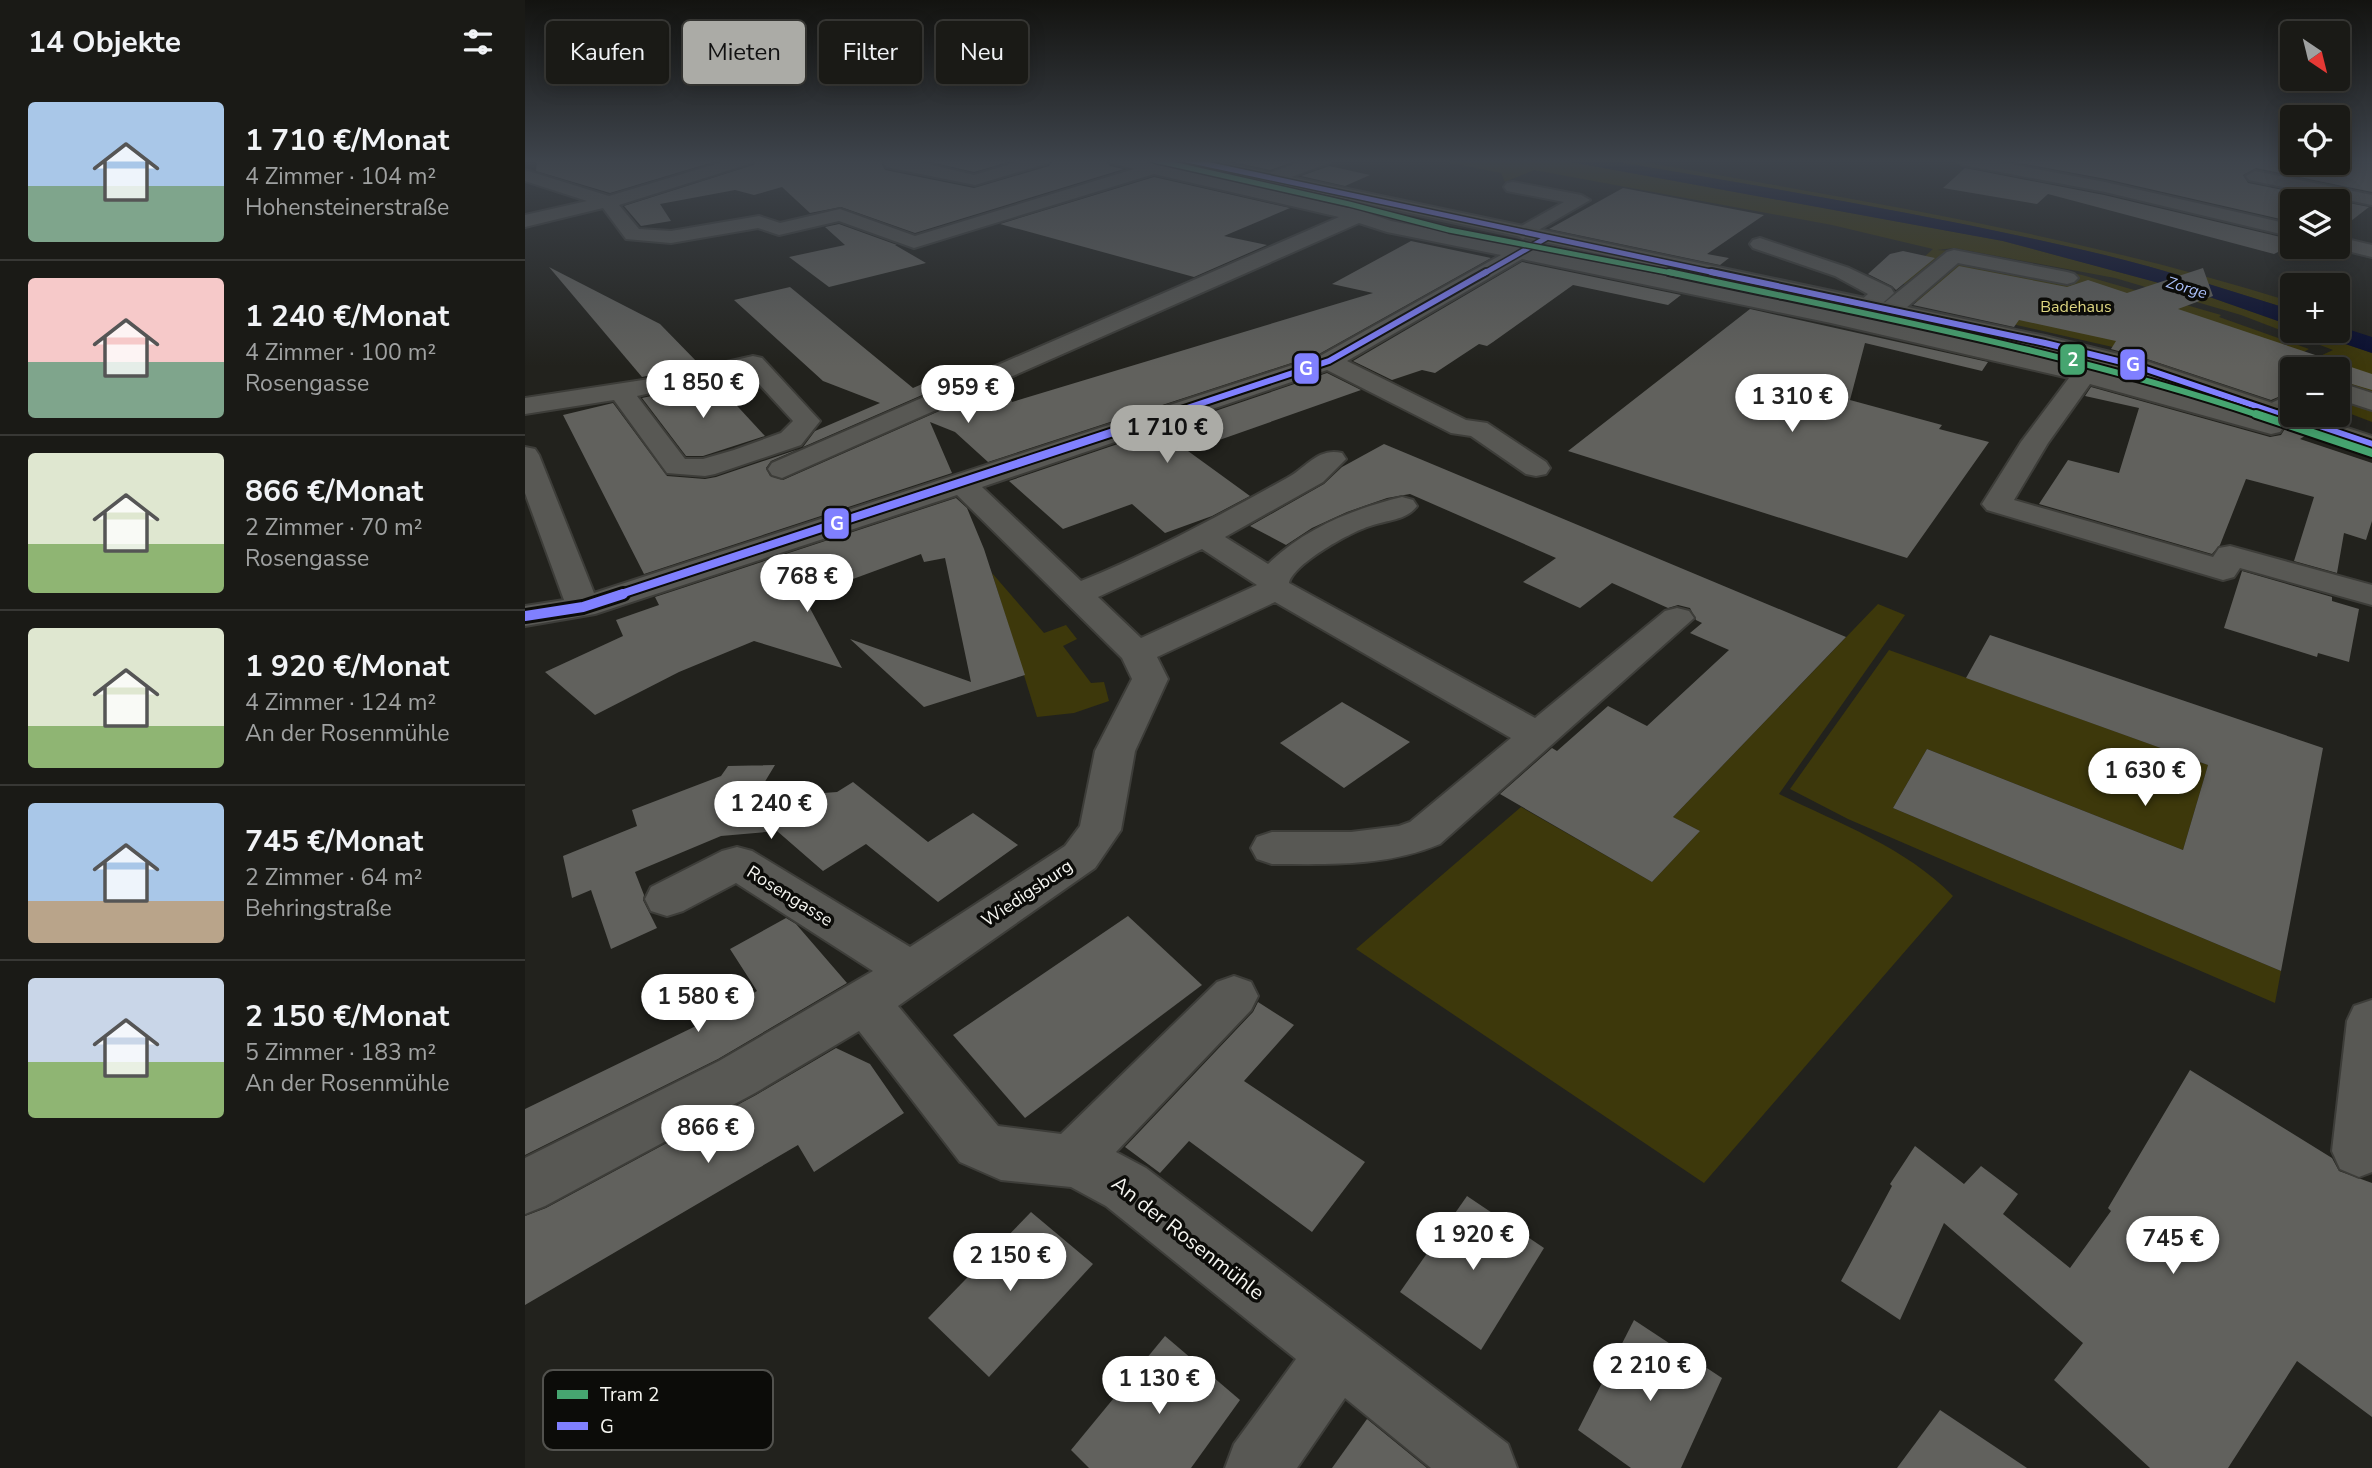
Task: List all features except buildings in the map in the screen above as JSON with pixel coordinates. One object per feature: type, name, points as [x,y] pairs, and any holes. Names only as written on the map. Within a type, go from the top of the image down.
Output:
[{"type":"main road","points":[[1477,229],[1530,241],[1879,306],[2090,365],[2280,413]]},
{"type":"main road","points":[[2320,427],[2372,445]]},
{"type":"street","points":[[626,229],[633,235],[671,237],[721,229]]},
{"type":"street","points":[[878,229],[914,242],[957,229]]},
{"type":"street","points":[[782,469],[1330,229]]},
{"type":"street","points":[[1411,229],[1530,241],[1570,260],[1832,316],[2090,365],[2035,442],[1997,504],[2223,570],[2230,555],[2372,595]]},
{"type":"street","points":[[525,616],[583,607],[1329,361],[1530,241],[1545,229]]},
{"type":"street","points":[[1760,244],[1842,272],[1883,293],[1879,306]]},
{"type":"street","points":[[2350,246],[2372,251]]},
{"type":"street","points":[[1879,306],[1954,256],[2067,278]]},
{"type":"street","points":[[1329,361],[1460,426],[1460,434],[1527,471]]},
{"type":"street","points":[[525,406],[621,391],[656,386],[753,363],[807,421],[791,439],[744,456],[705,468],[677,467],[621,391]]},
{"type":"street","points":[[2350,386],[2372,402]]},
{"type":"street","points":[[525,455],[583,607]]},
{"type":"street","points":[[1077,594],[1126,575],[1203,536],[1313,476],[1321,466],[1332,459]]},
{"type":"street","name":"Wiedigsburg","points":[[865,1002],[1080,857],[1100,830],[1115,751],[1150,680],[1137,653],[962,484]]},
{"type":"street","points":[[1137,653],[1274,585],[1294,555],[1360,519],[1388,514],[1402,506]]},
{"type":"street","points":[[1203,536],[1274,585],[1537,736]]},
{"type":"street","points":[[1272,848],[1387,846],[1408,841],[1443,820],[1537,736],[1677,618]]},
{"type":"street","name":"Rosengasse","points":[[667,899],[737,863],[911,971]]},
{"type":"street","points":[[1071,1161],[1234,996]]},
{"type":"street","points":[[525,1187],[737,1077],[865,1002]]},
{"type":"street","name":"An der Rosenmühle","points":[[865,1002],[979,1144],[1001,1154],[1071,1161],[1102,1173],[1126,1187],[1484,1468]]},
{"type":"street","points":[[2359,1151],[2372,1021]]},
{"type":"street","points":[[1258,1468],[1337,1355]]},
{"type":"green space","name":"Badehaus","points":[[1847,229],[1935,229],[2003,241],[2204,295],[2280,322],[2280,330],[2241,315],[2115,278],[1954,248],[1937,250],[1969,252],[2082,275],[2221,315],[2219,317],[2280,339],[2280,343],[2292,343],[2309,349],[2302,353],[2143,354],[1908,300],[1911,296],[1896,292],[1905,284],[1896,282],[1933,249]]},
{"type":"green space","points":[[1983,229],[2001,229],[2047,238],[2211,278],[2280,298],[2280,306],[2186,277],[2079,249]]},
{"type":"green space","name":"Badehaus","points":[[2315,343],[2342,343],[2372,353],[2372,422],[2350,414],[2350,381],[2365,374],[2350,369],[2350,357],[2318,357],[2333,350]]},
{"type":"green space","points":[[992,573],[1044,633],[1066,625],[1077,639],[1063,646],[1091,683],[1104,682],[1109,701],[1074,713],[1037,717]]},
{"type":"green space","points":[[1878,604],[1905,615],[1779,794],[1893,850],[1953,896],[1704,1183],[1356,949],[1521,807],[1652,882],[1700,831],[1673,817]]},
{"type":"green space","points":[[1889,650],[2208,765],[2183,850],[1927,749],[1893,808],[2281,971],[2275,1003],[1848,819],[1790,789]]},
{"type":"water","name":"Zorge","points":[[1935,229],[1983,229],[2106,255],[2280,306],[2280,322],[2204,295],[2003,241]]},
{"type":"water","points":[[2350,330],[2372,337],[2372,353],[2342,343],[2350,343]]},
{"type":"tram line","name":"2","points":[[1443,229],[1596,256],[2075,360],[2196,394],[2372,453]]},
{"type":"transit line","name":"G","points":[[1508,229],[2045,343],[2134,365],[2372,445]]},
{"type":"transit line","name":"G","points":[[525,616],[583,607],[1329,361],[1546,238]]}]
